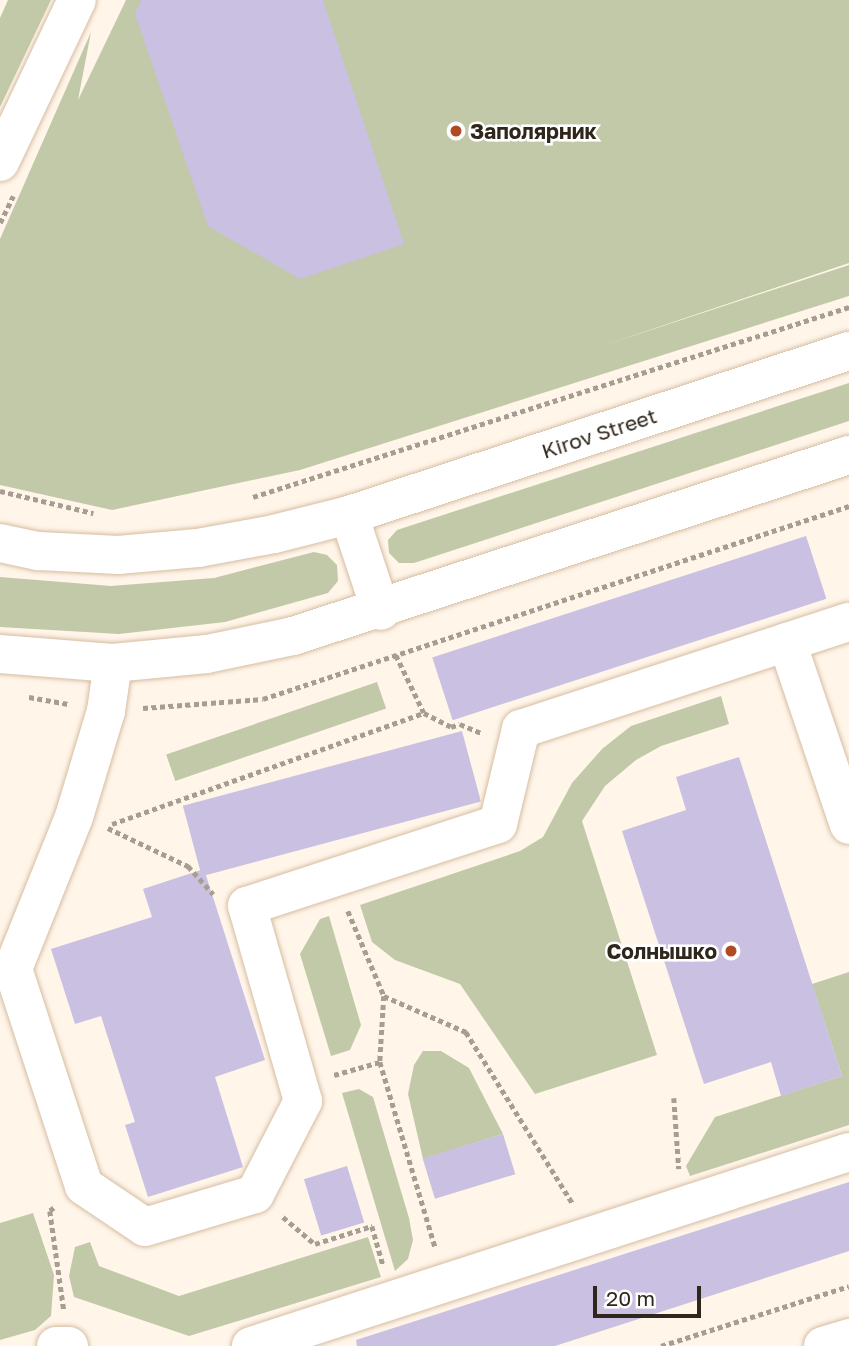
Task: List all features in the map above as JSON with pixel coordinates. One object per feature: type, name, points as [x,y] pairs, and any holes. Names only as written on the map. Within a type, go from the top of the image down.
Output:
[{"type":"street","points":[[0,162],[77,0]]},
{"type":"street","name":"Kirov Street","points":[[0,543],[38,551],[118,555],[171,551],[274,534],[349,515],[849,351]]},
{"type":"street","points":[[0,654],[113,663],[207,654],[381,611],[847,462]]},
{"type":"street","points":[[349,515],[381,611]]},
{"type":"street","points":[[113,663],[106,711],[74,817],[13,969],[85,1186],[145,1227],[255,1194],[303,1101],[247,906],[498,824],[522,729],[849,622]]},
{"type":"street","points":[[787,642],[849,825]]},
{"type":"street","points":[[251,1346],[849,1152]]},
{"type":"street","points":[[823,1346],[849,1338]]},
{"type":"street","points":[[56,1346],[69,1346]]},
{"type":"path","points":[[239,501],[849,307]]},
{"type":"path","points":[[0,491],[95,514]]},
{"type":"path","points":[[396,655],[424,713],[451,727],[460,724],[471,729]]},
{"type":"path","points":[[209,893],[188,866],[104,826],[424,713]]},
{"type":"path","points":[[334,878],[384,996],[380,1062],[445,1283]]},
{"type":"path","points":[[384,996],[466,1031],[593,1235]]},
{"type":"path","points":[[298,1084],[380,1062]]},
{"type":"path","points":[[674,1098],[679,1177]]},
{"type":"path","points":[[255,1194],[315,1244],[372,1226],[385,1274]]},
{"type":"path","points":[[50,1211],[62,1279]]},
{"type":"path","points":[[661,1346],[849,1286]]},
{"type":"green space","points":[[8,0],[51,0],[0,107],[0,18]]},
{"type":"green space","name":"Заполярник","points":[[126,0],[849,0],[849,263],[602,346],[849,265],[849,296],[300,470],[112,510],[0,485],[0,239],[91,32],[78,100]]},
{"type":"green space","points":[[849,383],[849,421],[414,563],[399,563],[389,553],[388,540],[397,530]]},
{"type":"green space","points":[[314,552],[327,555],[337,565],[338,581],[328,593],[225,622],[119,634],[0,627],[0,577],[111,586],[214,578]]},
{"type":"green space","points":[[377,682],[386,708],[175,781],[166,755]]},
{"type":"green space","points":[[721,696],[729,724],[661,746],[636,760],[605,786],[582,821],[657,1055],[535,1094],[460,984],[395,960],[372,942],[360,905],[520,851],[543,837],[572,783],[602,749],[631,726]]},
{"type":"green space","points":[[329,916],[361,1025],[350,1050],[331,1056],[300,954],[320,919]]},
{"type":"green space","points":[[849,972],[849,1125],[690,1176],[686,1166],[715,1117],[842,1076],[812,984]]},
{"type":"green space","points":[[423,1051],[441,1051],[469,1068],[503,1134],[423,1159],[408,1094],[414,1065]]},
{"type":"green space","points":[[359,1089],[373,1097],[409,1218],[413,1240],[408,1259],[395,1271],[342,1093]]},
{"type":"green space","points":[[33,1213],[54,1275],[51,1316],[35,1330],[0,1340],[0,1223]]},
{"type":"green space","points":[[368,1237],[381,1277],[189,1336],[74,1297],[69,1276],[75,1247],[90,1242],[99,1266],[179,1296]]},
{"type":"building","points":[[141,0],[323,0],[404,244],[300,279],[208,226],[135,14]]},
{"type":"building","points":[[806,536],[826,599],[453,720],[432,657]]},
{"type":"building","points":[[462,731],[481,802],[202,876],[183,806]]},
{"type":"building","name":"Солнышко","points":[[739,757],[842,1076],[781,1096],[771,1062],[704,1084],[622,831],[686,810],[676,777]]},
{"type":"building","points":[[204,869],[265,1060],[215,1077],[243,1167],[148,1197],[125,1125],[135,1122],[101,1016],[75,1024],[51,949],[152,917],[143,889]]},
{"type":"building","points":[[503,1134],[515,1174],[435,1199],[423,1159]]},
{"type":"building","points":[[347,1166],[364,1222],[321,1236],[304,1179]]},
{"type":"building","points":[[849,1182],[849,1251],[555,1346],[357,1346],[356,1340]]},
{"type":"place","name":"Заполярник","points":[[456,131]]},
{"type":"place","name":"Солнышко","points":[[731,951]]}]
